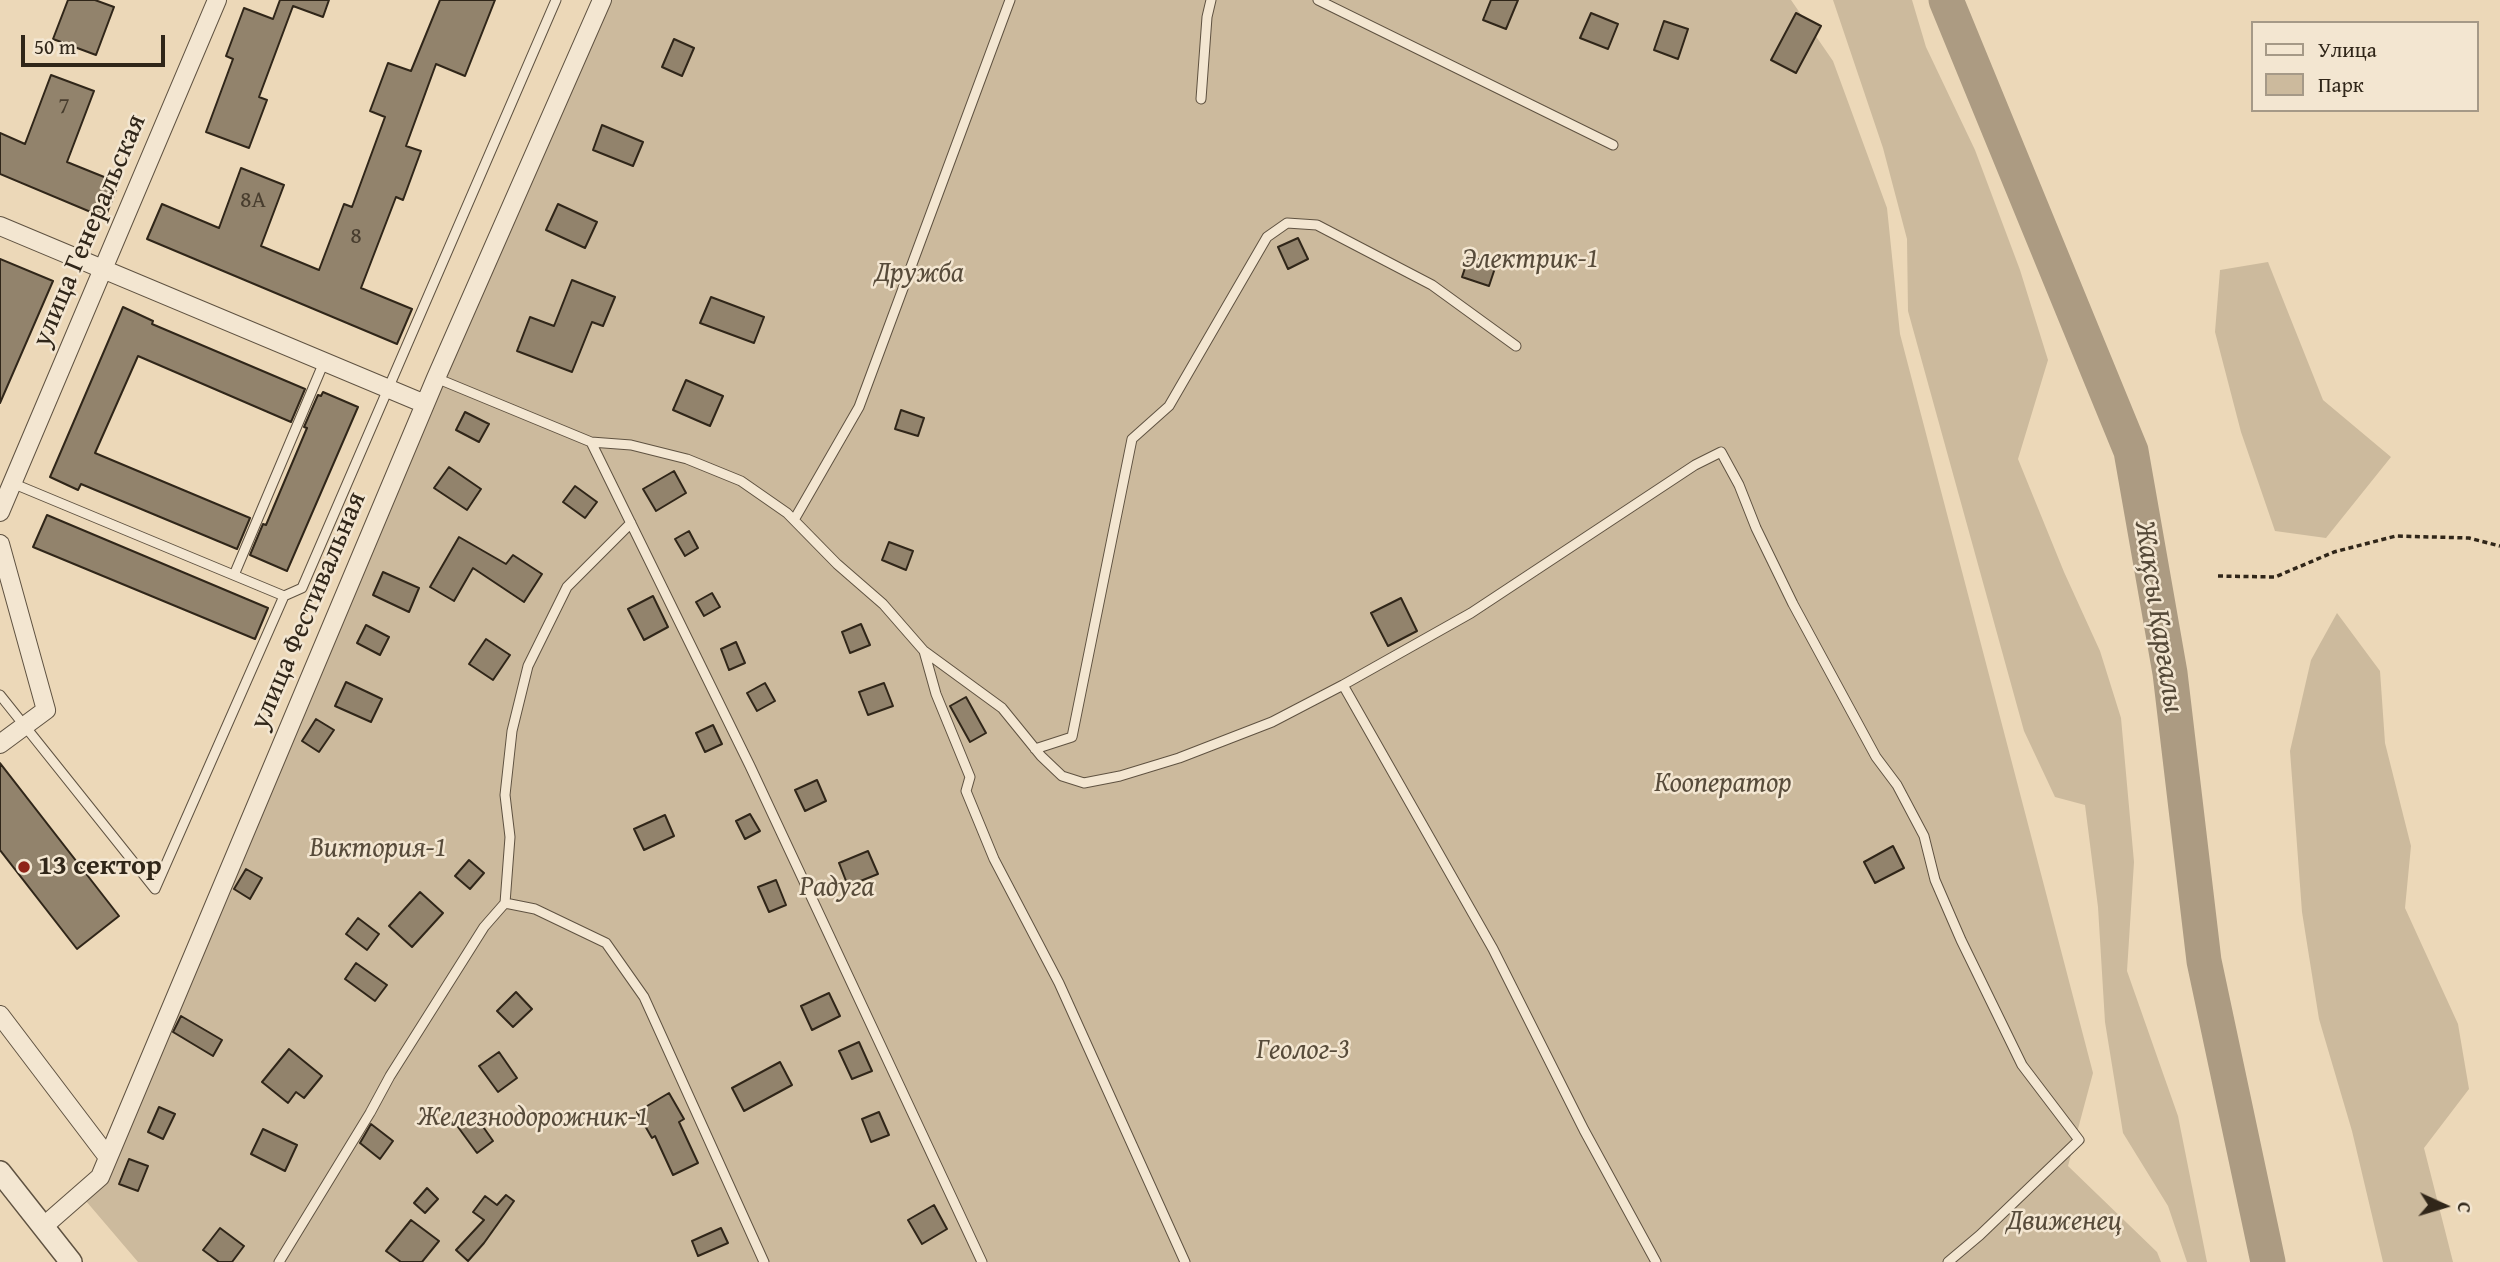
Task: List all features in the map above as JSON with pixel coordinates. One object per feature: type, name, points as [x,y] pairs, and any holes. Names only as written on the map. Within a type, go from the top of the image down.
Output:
[{"type":"street","name":"улица Генеральская","points":[[0,512],[217,0]]},
{"type":"street","name":"улица Фестивальная","points":[[44,1226],[100,1177],[436,378],[602,0]]},
{"type":"street","points":[[0,226],[425,404]]},
{"type":"street","points":[[0,544],[46,709],[0,744]]},
{"type":"street","points":[[0,1015],[107,1156]]},
{"type":"street","points":[[0,1172],[71,1262]]},
{"type":"lane","points":[[0,695],[155,889],[284,596],[302,588],[556,0]]},
{"type":"lane","points":[[794,520],[859,407],[1010,0]]},
{"type":"lane","points":[[1201,99],[1206,17],[1211,0]]},
{"type":"lane","points":[[1318,0],[1613,145]]},
{"type":"lane","points":[[1035,749],[1072,737],[1132,439],[1169,406],[1267,237],[1287,223],[1317,225],[1432,285],[1516,346]]},
{"type":"lane","points":[[234,575],[324,362]]},
{"type":"lane","points":[[436,378],[591,442],[631,445],[687,459],[741,481],[787,513],[837,564],[883,604],[924,651],[1002,708],[1035,749],[1062,776],[1084,783],[1179,758],[1272,722],[1471,613],[1675,479],[1721,452],[1793,604],[1876,757],[1897,785],[1924,836],[1935,880],[2022,1065],[2079,1140],[1948,1262]]},
{"type":"lane","points":[[591,442],[750,766],[982,1262]]},
{"type":"lane","points":[[12,484],[284,596]]},
{"type":"lane","points":[[279,1262],[397,1064],[484,927],[505,903],[510,837],[505,795],[512,731],[528,666],[567,587],[631,523]]},
{"type":"lane","points":[[924,651],[936,694],[970,776],[966,791],[994,859],[1059,983],[1185,1262]]},
{"type":"lane","points":[[1343,685],[1493,949],[1578,1118],[1656,1262]]},
{"type":"lane","points":[[505,903],[535,909],[606,943],[644,997],[764,1262]]},
{"type":"path","points":[[2218,576],[2275,577],[2334,552],[2396,536],[2469,538],[2500,546]]},
{"type":"green space","points":[[605,0],[1791,0],[1833,61],[1887,208],[1900,334],[2093,1073],[2068,1166],[2157,1252],[2161,1262],[138,1262],[80,1194],[100,1177]]},
{"type":"green space","points":[[1833,0],[1912,0],[1926,47],[1975,150],[2020,270],[2048,360],[2018,459],[2100,651],[2121,718],[2134,862],[2127,971],[2178,1116],[2207,1262],[2187,1262],[2168,1206],[2123,1133],[2105,1022],[2098,907],[2085,805],[2055,797],[2024,731],[1908,311],[1907,239],[1883,148]]},
{"type":"green space","points":[[2268,262],[2323,400],[2391,457],[2326,538],[2275,531],[2241,432],[2215,332],[2220,270]]},
{"type":"green space","points":[[2337,613],[2380,671],[2385,743],[2411,846],[2405,908],[2458,1024],[2469,1089],[2424,1148],[2453,1262],[2383,1262],[2352,1131],[2319,1019],[2302,912],[2290,751],[2311,660]]},
{"type":"building","points":[[68,0],[95,0],[114,7],[96,55],[53,39]]},
{"type":"building","points":[[280,0],[329,0],[323,17],[293,6],[259,97],[267,100],[249,148],[206,132],[233,59],[226,56],[244,8],[273,19]]},
{"type":"building","points":[[440,0],[495,0],[465,76],[436,64],[406,146],[421,151],[403,200],[396,197],[361,288],[412,309],[397,344],[147,239],[162,204],[219,228],[241,168],[284,185],[261,246],[319,270],[344,204],[352,207],[385,117],[370,111],[388,63],[411,71]]},
{"type":"building","points":[[1491,0],[1518,0],[1506,29],[1483,20]]},
{"type":"building","points":[[1591,13],[1618,24],[1608,49],[1580,38]]},
{"type":"building","points":[[1796,13],[1821,26],[1796,73],[1771,60]]},
{"type":"building","points":[[1664,21],[1688,29],[1678,59],[1654,50]]},
{"type":"building","points":[[674,39],[694,48],[682,76],[662,67]]},
{"type":"building","points":[[51,75],[94,91],[67,162],[119,183],[105,218],[0,174],[0,133],[25,144]]},
{"type":"building","points":[[602,125],[643,142],[633,166],[593,150]]},
{"type":"building","points":[[558,204],[597,222],[585,248],[546,230]]},
{"type":"building","points":[[1298,238],[1308,259],[1288,269],[1278,247]]},
{"type":"building","points":[[1469,256],[1496,265],[1489,286],[1462,277]]},
{"type":"building","points":[[0,259],[53,281],[0,403]]},
{"type":"building","points":[[572,280],[615,297],[603,326],[592,322],[572,372],[517,351],[530,317],[554,326]]},
{"type":"building","points":[[711,297],[764,317],[754,343],[700,323]]},
{"type":"building","points":[[123,307],[153,321],[152,324],[305,389],[291,422],[138,356],[95,453],[250,518],[237,549],[81,484],[78,490],[50,477]]},
{"type":"building","points":[[686,380],[723,396],[710,426],[673,410]]},
{"type":"building","points":[[323,392],[358,407],[287,571],[250,555],[263,524],[266,525],[318,395],[321,396]]},
{"type":"building","points":[[901,410],[924,418],[918,436],[895,429]]},
{"type":"building","points":[[465,412],[489,424],[479,442],[456,430]]},
{"type":"building","points":[[449,467],[481,489],[467,510],[434,488]]},
{"type":"building","points":[[674,471],[686,493],[656,511],[643,489]]},
{"type":"building","points":[[575,486],[597,502],[585,518],[563,502]]},
{"type":"building","points":[[47,515],[268,608],[255,639],[33,547]]},
{"type":"building","points":[[689,531],[698,548],[685,556],[675,539]]},
{"type":"building","points":[[459,537],[506,564],[513,555],[542,574],[524,602],[473,568],[454,601],[430,587]]},
{"type":"building","points":[[889,542],[913,551],[906,570],[882,560]]},
{"type":"building","points":[[383,572],[419,588],[409,612],[373,595]]},
{"type":"building","points":[[712,593],[720,607],[704,616],[696,602]]},
{"type":"building","points":[[653,596],[668,627],[644,640],[628,609]]},
{"type":"building","points":[[1401,598],[1417,631],[1388,646],[1371,613]]},
{"type":"building","points":[[861,624],[870,645],[850,653],[842,632]]},
{"type":"building","points":[[366,625],[389,637],[380,655],[357,643]]},
{"type":"building","points":[[486,639],[510,655],[493,680],[469,664]]},
{"type":"building","points":[[736,642],[745,663],[729,670],[721,649]]},
{"type":"building","points":[[346,682],[382,699],[371,722],[335,706]]},
{"type":"building","points":[[765,683],[775,701],[757,711],[747,693]]},
{"type":"building","points":[[884,683],[893,706],[868,715],[859,692]]},
{"type":"building","points":[[966,697],[986,733],[970,742],[950,706]]},
{"type":"building","points":[[316,719],[334,730],[319,752],[302,741]]},
{"type":"building","points":[[713,725],[722,744],[705,752],[696,733]]},
{"type":"building","points":[[0,763],[119,916],[77,949],[0,850]]},
{"type":"building","points":[[817,780],[826,801],[805,811],[795,790]]},
{"type":"building","points":[[750,814],[760,831],[745,839],[736,821]]},
{"type":"building","points":[[665,815],[674,836],[644,850],[634,829]]},
{"type":"building","points":[[1893,846],[1904,868],[1875,883],[1864,862]]},
{"type":"building","points":[[868,851],[878,874],[848,886],[839,863]]},
{"type":"building","points":[[469,860],[484,873],[470,889],[455,876]]},
{"type":"building","points":[[246,869],[262,878],[250,899],[234,889]]},
{"type":"building","points":[[776,880],[786,905],[769,912],[758,887]]},
{"type":"building","points":[[420,892],[443,913],[412,947],[389,926]]},
{"type":"building","points":[[358,918],[379,934],[367,950],[346,934]]},
{"type":"building","points":[[356,963],[387,985],[375,1001],[345,979]]},
{"type":"building","points":[[516,992],[532,1009],[513,1027],[497,1011]]},
{"type":"building","points":[[829,993],[840,1016],[812,1030],[801,1006]]},
{"type":"building","points":[[181,1016],[222,1040],[213,1056],[173,1032]]},
{"type":"building","points":[[859,1042],[872,1071],[852,1079],[839,1051]]},
{"type":"building","points":[[289,1049],[322,1076],[304,1098],[296,1092],[288,1103],[262,1082]]},
{"type":"building","points":[[499,1052],[517,1078],[498,1092],[479,1066]]},
{"type":"building","points":[[780,1062],[792,1085],[744,1111],[732,1088]]},
{"type":"building","points":[[669,1093],[684,1119],[679,1122],[698,1163],[673,1175],[655,1136],[652,1138],[637,1112]]},
{"type":"building","points":[[159,1107],[175,1114],[163,1139],[148,1132]]},
{"type":"building","points":[[879,1112],[889,1135],[871,1142],[862,1119]]},
{"type":"building","points":[[475,1115],[493,1141],[477,1153],[458,1127]]},
{"type":"building","points":[[371,1124],[393,1141],[380,1159],[360,1143]]},
{"type":"building","points":[[263,1129],[297,1145],[285,1171],[251,1154]]},
{"type":"building","points":[[129,1159],[148,1166],[138,1191],[119,1184]]},
{"type":"building","points":[[427,1188],[438,1199],[425,1213],[414,1203]]},
{"type":"building","points":[[506,1195],[514,1201],[468,1261],[456,1250],[484,1220],[473,1212],[485,1196],[497,1205]]},
{"type":"building","points":[[934,1205],[947,1229],[922,1244],[908,1220]]},
{"type":"building","points":[[411,1220],[439,1241],[422,1262],[401,1262],[386,1251]]},
{"type":"building","points":[[220,1228],[244,1246],[232,1262],[219,1262],[203,1250]]},
{"type":"building","points":[[721,1228],[728,1243],[698,1256],[692,1241]]},
{"type":"waterway","name":"Жақсы Қарғалы","points":[[1946,0],[2131,451],[2170,673],[2204,961],[2268,1262]]},
{"type":"place","name":"13 сектор","points":[[24,867]]},
{"type":"park label","name":"Электрик-1","points":[[1530,260]]},
{"type":"park label","name":"Дружба","points":[[919,274]]},
{"type":"park label","name":"Кооператор","points":[[1723,784]]},
{"type":"park label","name":"Виктория-1","points":[[378,849]]},
{"type":"park label","name":"Радуга","points":[[837,888]]},
{"type":"park label","name":"Геолог-3","points":[[1303,1051]]},
{"type":"park label","name":"Железнодорожник-1","points":[[533,1118]]},
{"type":"park label","name":"Движенец","points":[[2064,1222]]}]
